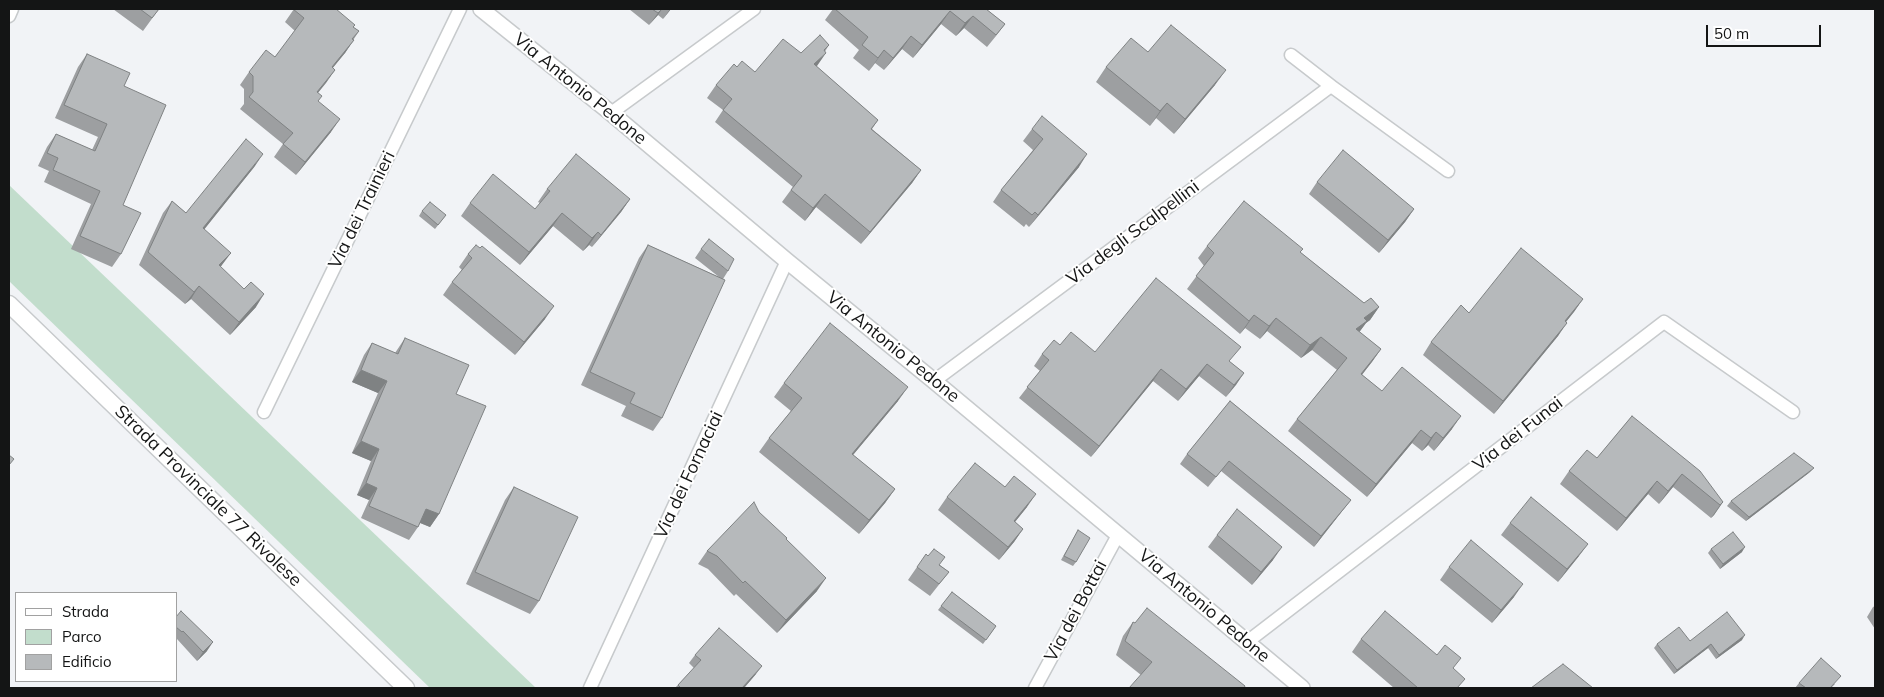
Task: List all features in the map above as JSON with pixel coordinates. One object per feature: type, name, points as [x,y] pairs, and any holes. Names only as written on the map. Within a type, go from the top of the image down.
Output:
[{"type":"main road","name":"Strada Provinciale 77 Rivolese","points":[[9,304],[406,688]]},
{"type":"street","points":[[9,16],[12,9]]},
{"type":"street","name":"Via dei Trainieri","points":[[264,412],[460,9]]},
{"type":"street","name":"Via Antonio Pedone","points":[[481,9],[611,113],[787,262],[934,381],[1302,688]]},
{"type":"street","points":[[611,113],[754,9]]},
{"type":"street","points":[[1291,55],[1448,171]]},
{"type":"street","name":"Via degli Scalpellini","points":[[934,381],[1332,86]]},
{"type":"street","name":"Via dei Fornaciai","points":[[590,688],[787,262]]},
{"type":"street","name":"Via dei Funai","points":[[1247,642],[1664,322],[1793,412]]},
{"type":"street","name":"Via dei Bottai","points":[[1035,688],[1118,535]]},
{"type":"green space","points":[[9,185],[536,688],[430,688],[9,281]]},
{"type":"building","points":[[140,9],[159,9],[152,18]]},
{"type":"building","points":[[293,9],[336,9],[355,25],[353,27],[359,31],[332,67],[335,70],[317,92],[322,96],[318,101],[340,119],[305,162],[283,144],[293,133],[249,97],[253,92],[253,76],[249,72],[266,50],[275,57],[304,18]]},
{"type":"building","points":[[652,9],[662,9],[658,13]]},
{"type":"building","points":[[835,9],[986,9],[1005,24],[996,35],[973,16],[965,23],[950,11],[922,45],[911,36],[893,58],[884,50],[878,58],[862,45],[868,37]]},
{"type":"building","points":[[1171,25],[1226,70],[1185,119],[1167,103],[1160,111],[1106,67],[1131,38],[1148,52]]},
{"type":"building","points":[[820,35],[829,45],[824,50],[826,53],[814,64],[878,120],[871,129],[921,170],[870,232],[825,194],[813,208],[791,190],[802,176],[723,110],[732,99],[716,85],[734,64],[737,67],[742,61],[755,72],[783,39],[801,53]]},
{"type":"building","points":[[87,54],[130,73],[124,86],[166,105],[123,205],[141,213],[121,254],[80,236],[100,191],[53,170],[58,158],[47,153],[56,134],[95,151],[107,124],[64,105]]},
{"type":"building","points":[[1042,116],[1087,154],[1038,215],[1035,212],[1032,215],[1001,190],[1043,139],[1032,129]]},
{"type":"building","points":[[246,139],[263,154],[203,228],[231,253],[219,265],[244,289],[251,282],[264,294],[239,322],[199,286],[194,292],[148,252],[172,201],[186,213]]},
{"type":"building","points":[[1343,150],[1414,209],[1388,240],[1317,182]]},
{"type":"building","points":[[576,154],[630,199],[601,235],[598,232],[592,238],[562,213],[529,252],[470,203],[493,174],[535,209],[550,191],[547,189]]},
{"type":"building","points":[[1244,201],[1303,249],[1300,252],[1364,303],[1371,298],[1379,307],[1364,318],[1367,321],[1356,329],[1381,349],[1361,374],[1382,391],[1402,367],[1461,416],[1443,438],[1436,432],[1431,438],[1421,430],[1376,484],[1297,419],[1347,358],[1321,337],[1310,345],[1276,318],[1269,326],[1254,315],[1249,321],[1196,276],[1214,253],[1207,246]]},
{"type":"building","points":[[430,202],[446,215],[438,225],[422,211]]},
{"type":"building","points":[[709,239],[734,259],[728,271],[701,249]]},
{"type":"building","points":[[476,245],[480,248],[482,246],[554,306],[524,342],[452,282],[472,258],[468,254]]},
{"type":"building","points":[[648,245],[725,280],[662,418],[630,403],[635,393],[590,372]]},
{"type":"building","points":[[1521,248],[1583,299],[1565,321],[1567,323],[1503,401],[1431,342],[1461,305],[1469,313]]},
{"type":"building","points":[[1156,278],[1241,347],[1229,361],[1244,373],[1234,385],[1207,364],[1186,389],[1161,369],[1099,446],[1027,387],[1049,360],[1042,354],[1054,340],[1060,345],[1071,332],[1095,352]]},
{"type":"building","points":[[830,323],[908,387],[852,454],[895,489],[869,520],[769,438],[802,398],[784,383]]},
{"type":"building","points":[[405,338],[469,365],[456,394],[486,406],[439,514],[426,509],[418,527],[369,506],[377,488],[366,483],[379,449],[361,441],[387,381],[361,370],[372,343],[398,354]]},
{"type":"building","points":[[1230,401],[1351,500],[1321,536],[1229,461],[1216,477],[1187,454]]},
{"type":"building","points":[[1632,416],[1700,471],[1723,502],[1720,505],[1682,474],[1668,491],[1657,481],[1626,518],[1569,471],[1587,450],[1597,458]]},
{"type":"building","points":[[1794,453],[1814,468],[1749,517],[1731,501]]},
{"type":"building","points":[[9,455],[14,459],[9,465]]},
{"type":"building","points":[[975,463],[1005,487],[1014,476],[1036,494],[1014,521],[1023,529],[1008,547],[947,497]]},
{"type":"building","points":[[514,487],[578,517],[539,601],[475,572]]},
{"type":"building","points":[[1531,497],[1588,544],[1567,569],[1510,523]]},
{"type":"building","points":[[754,502],[759,512],[826,578],[786,620],[745,581],[743,583],[717,556],[707,551]]},
{"type":"building","points":[[1237,509],[1282,547],[1261,572],[1217,535]]},
{"type":"building","points":[[1078,530],[1090,538],[1076,562],[1064,556]]},
{"type":"building","points":[[1733,532],[1745,547],[1723,564],[1711,549]]},
{"type":"building","points":[[1471,540],[1523,584],[1501,610],[1449,567]]},
{"type":"building","points":[[934,549],[945,557],[939,565],[949,572],[939,584],[917,567],[926,554],[928,556]]},
{"type":"building","points":[[952,592],[996,626],[986,640],[941,606]]},
{"type":"building","points":[[1147,608],[1245,686],[1244,688],[1129,688],[1152,662],[1125,641],[1133,622],[1135,623]]},
{"type":"building","points":[[181,611],[213,642],[203,652],[183,631],[178,629],[178,615]]},
{"type":"building","points":[[1385,611],[1437,655],[1445,645],[1461,658],[1453,668],[1465,679],[1457,688],[1418,688],[1361,639]]},
{"type":"building","points":[[1727,612],[1745,635],[1719,655],[1711,644],[1677,670],[1657,644],[1679,627],[1690,641]]},
{"type":"building","points":[[719,628],[762,666],[742,688],[679,688],[678,685],[701,660],[695,655]]},
{"type":"building","points":[[1821,658],[1841,676],[1830,688],[1806,688],[1799,683]]},
{"type":"building","points":[[1563,664],[1593,688],[1531,688]]}]
